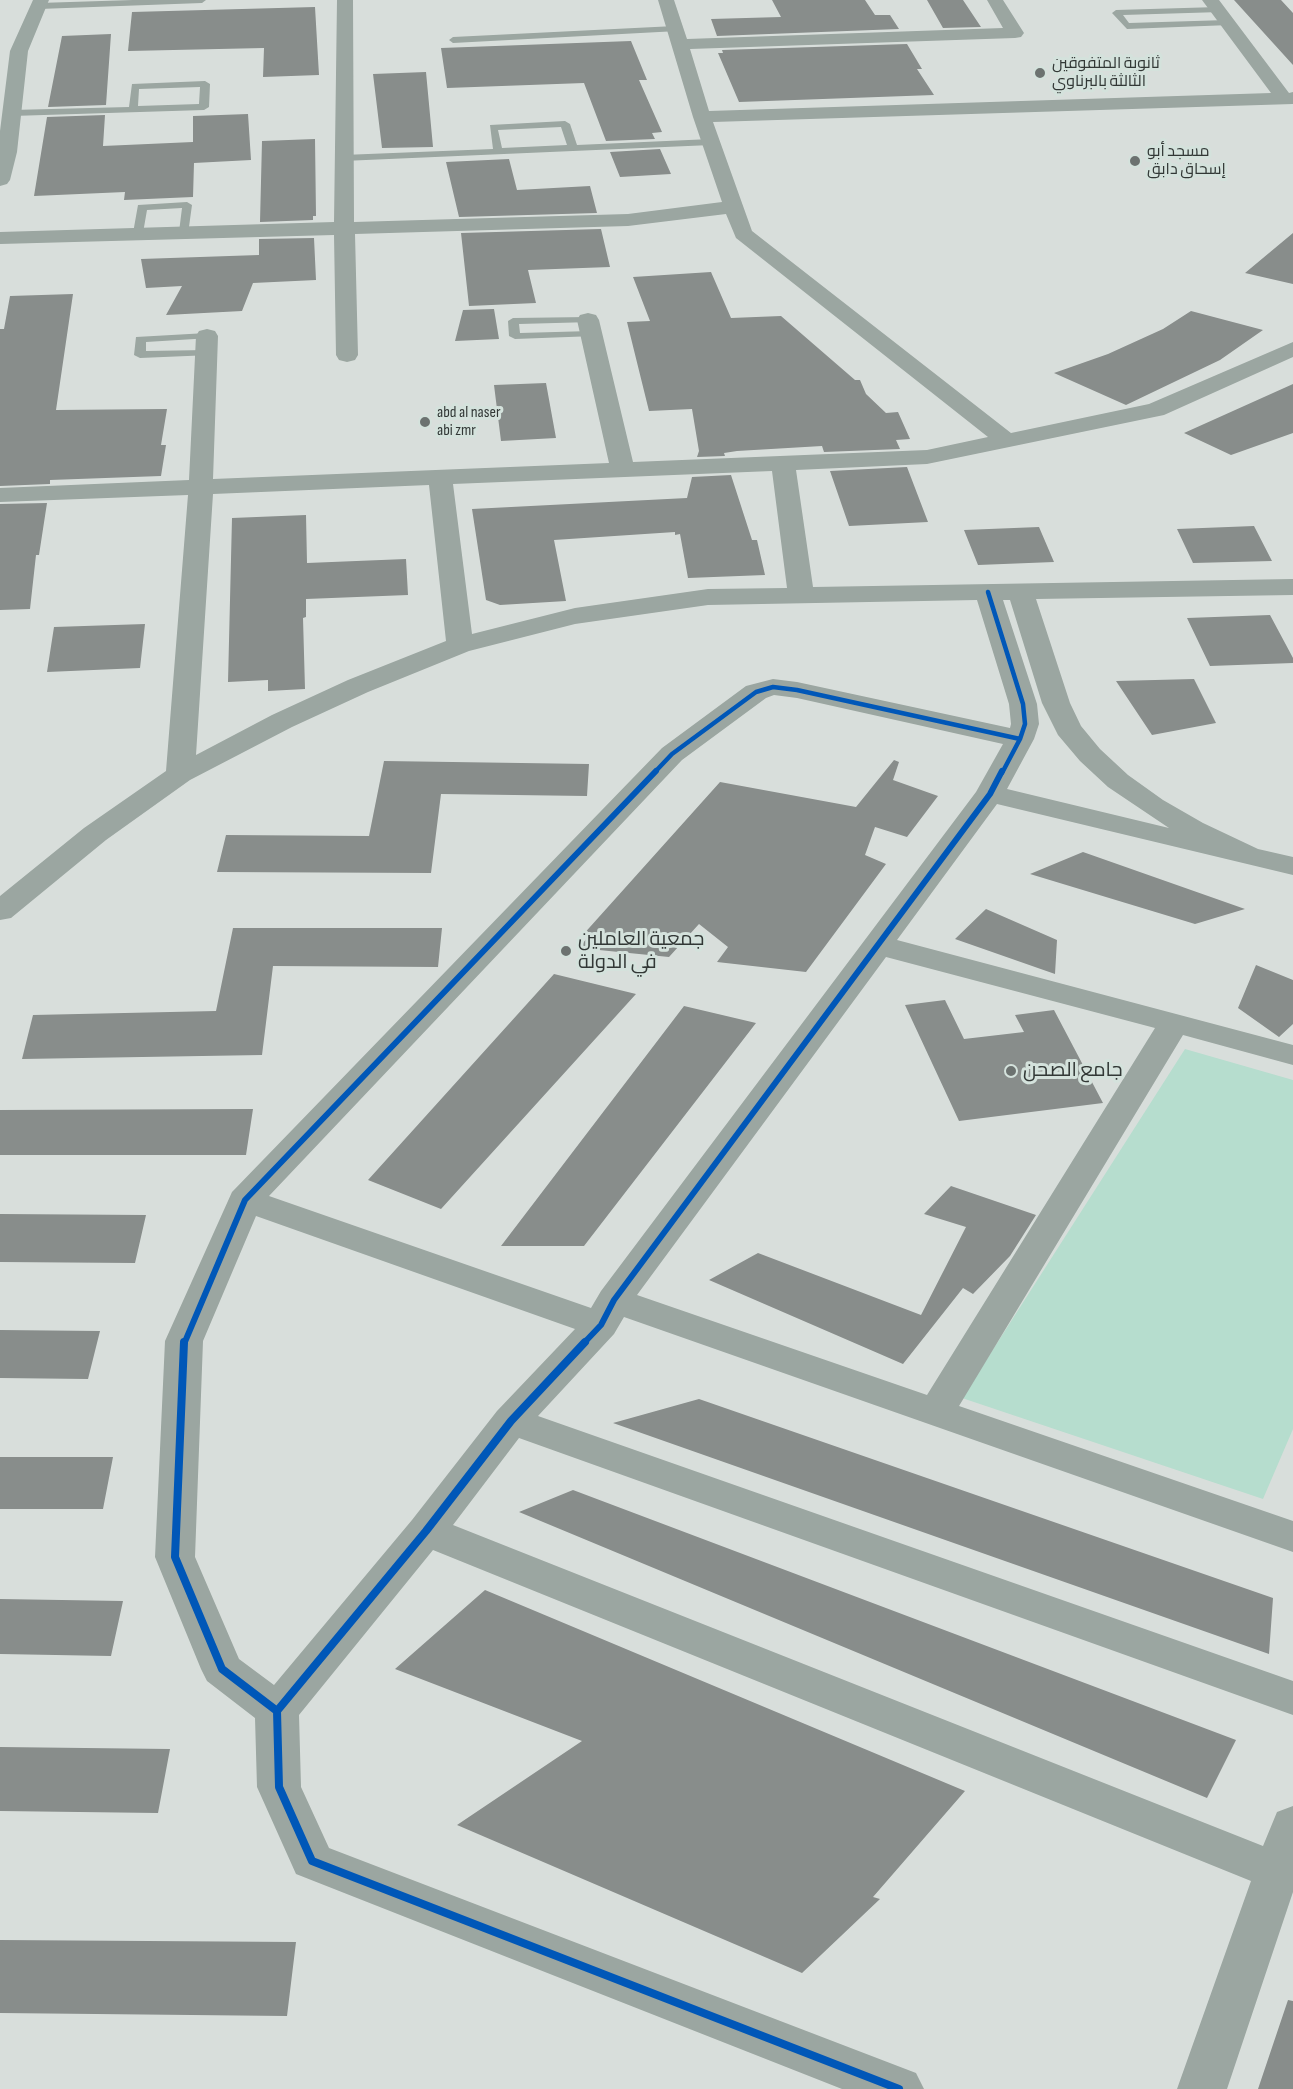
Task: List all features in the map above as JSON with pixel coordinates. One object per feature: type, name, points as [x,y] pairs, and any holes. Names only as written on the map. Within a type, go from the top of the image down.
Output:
[{"type":"main road","points":[[0,180],[7,152],[12,113],[14,45],[40,3]]},
{"type":"main road","points":[[0,64],[16,56],[14,45]]},
{"type":"street","points":[[345,0],[343,228],[347,355]]},
{"type":"street","points":[[666,0],[702,117],[743,234],[1007,441]]},
{"type":"street","points":[[678,37],[1015,33],[995,0]]},
{"type":"street","points":[[1218,11],[1288,98]]},
{"type":"street","points":[[702,117],[1288,98]]},
{"type":"street","points":[[0,238],[628,219],[733,207]]},
{"type":"street","points":[[590,327],[623,470]]},
{"type":"street","points":[[180,774],[201,487],[207,345]]},
{"type":"street","points":[[0,495],[927,458],[1156,410],[1293,349]]},
{"type":"street","points":[[783,463],[801,596]]},
{"type":"street","points":[[440,477],[460,645]]},
{"type":"street","points":[[1,910],[95,834],[180,774],[282,721],[358,686],[460,645],[575,616],[708,597],[988,592],[1291,591]]},
{"type":"street","points":[[899,2089],[312,1861],[279,1787],[277,1711],[426,1531],[511,1421],[607,1312],[990,794],[1020,739],[1025,724],[1023,704],[988,592]]},
{"type":"street","points":[[1021,592],[1056,703],[1068,729],[1090,755],[1118,781],[1152,806],[1193,829],[1247,854]]},
{"type":"street","points":[[277,1711],[222,1669],[175,1557],[184,1341],[245,1200],[672,754],[756,692],[773,687],[797,690],[1020,739]]},
{"type":"street","points":[[990,794],[1293,866]]},
{"type":"street","points":[[878,945],[1293,1055]]},
{"type":"street","points":[[936,1412],[1174,1023]]},
{"type":"street","points":[[245,1200],[936,1412],[1291,1531]]},
{"type":"street","points":[[511,1421],[1293,1698]]},
{"type":"street","points":[[426,1531],[1277,1870]]},
{"type":"street","points":[[1202,2089],[1293,1825]]},
{"type":"lane","points":[[40,3],[202,0]]},
{"type":"lane","points":[[1218,11],[1127,26],[1116,13],[1218,11]]},
{"type":"lane","points":[[453,40],[678,37]]},
{"type":"lane","points":[[12,113],[204,107],[205,84],[135,86],[133,109]]},
{"type":"lane","points":[[498,151],[493,127],[565,124],[573,148]]},
{"type":"lane","points":[[343,158],[711,142]]},
{"type":"lane","points":[[513,321],[590,327],[515,336],[513,321]]},
{"type":"lane","points":[[140,339],[207,345],[140,355],[140,339]]},
{"type":"green space","points":[[1185,1049],[1293,1080],[1293,1429],[1263,1499],[962,1398]]},
{"type":"building","points":[[772,0],[865,0],[875,15],[890,15],[899,29],[717,36],[711,19],[781,17]]},
{"type":"building","points":[[927,0],[963,0],[981,27],[943,28]]},
{"type":"building","points":[[1234,0],[1281,0],[1293,13],[1293,65]]},
{"type":"building","points":[[315,7],[319,75],[263,77],[264,48],[128,51],[132,12]]},
{"type":"building","points":[[111,34],[106,105],[48,107],[62,36]]},
{"type":"building","points":[[631,41],[647,80],[639,80],[662,132],[652,133],[655,139],[606,141],[584,83],[447,88],[441,48]]},
{"type":"building","points":[[907,44],[922,69],[917,69],[934,95],[739,102],[718,53],[723,53],[722,50]]},
{"type":"building","points":[[426,72],[433,147],[382,148],[373,74]]},
{"type":"building","points":[[248,114],[251,160],[194,163],[193,197],[124,200],[125,192],[34,196],[47,117],[105,115],[103,146],[193,142],[193,116]]},
{"type":"building","points":[[315,139],[316,216],[313,216],[313,220],[260,222],[262,141]]},
{"type":"building","points":[[660,149],[671,174],[620,177],[610,152]]},
{"type":"building","points":[[509,159],[517,190],[590,186],[597,213],[459,217],[446,162]]},
{"type":"building","points":[[601,229],[610,267],[528,270],[536,303],[469,306],[461,233]]},
{"type":"building","points":[[1293,233],[1293,284],[1245,273]]},
{"type":"building","points":[[314,238],[316,280],[253,283],[242,311],[166,315],[182,286],[146,288],[141,259],[259,255],[259,239]]},
{"type":"building","points":[[711,272],[731,318],[781,316],[855,380],[860,380],[866,394],[886,413],[898,412],[910,439],[896,440],[900,449],[824,452],[822,446],[737,451],[724,453],[725,456],[697,457],[699,451],[692,409],[649,411],[627,322],[650,321],[633,277]]},
{"type":"building","points":[[73,294],[56,410],[167,409],[161,445],[166,445],[161,476],[50,480],[50,484],[0,486],[0,329],[4,329],[10,296]]},
{"type":"building","points":[[494,309],[499,339],[455,341],[463,310]]},
{"type":"building","points":[[1191,311],[1263,330],[1220,360],[1126,405],[1054,373],[1108,354],[1163,329]]},
{"type":"building","points":[[546,383],[556,438],[501,441],[494,385]]},
{"type":"building","points":[[1293,384],[1293,433],[1231,455],[1184,433]]},
{"type":"building","points":[[907,467],[928,522],[849,526],[830,471]]},
{"type":"building","points":[[731,475],[752,540],[757,540],[765,575],[688,578],[680,534],[675,535],[675,532],[554,540],[566,601],[500,605],[486,600],[472,509],[687,498],[692,477]]},
{"type":"building","points":[[47,503],[39,555],[36,555],[30,609],[0,610],[0,504]]},
{"type":"building","points":[[306,515],[307,563],[406,559],[408,595],[306,599],[306,617],[303,618],[305,689],[268,691],[268,680],[228,682],[232,518]]},
{"type":"building","points":[[1254,526],[1272,561],[1193,563],[1177,529]]},
{"type":"building","points":[[1039,527],[1054,562],[978,565],[964,530]]},
{"type":"building","points":[[1270,615],[1293,658],[1293,663],[1210,666],[1187,618]]},
{"type":"building","points":[[145,624],[140,668],[47,672],[54,627]]},
{"type":"building","points":[[1194,679],[1216,723],[1152,735],[1116,681]]},
{"type":"building","points":[[894,760],[899,762],[893,780],[938,796],[907,837],[875,827],[865,855],[886,864],[806,972],[717,962],[728,947],[699,924],[669,957],[579,948],[587,938],[581,937],[720,782],[856,807]]},
{"type":"building","points":[[384,761],[589,764],[587,796],[441,794],[431,873],[217,872],[226,835],[369,836]]},
{"type":"building","points":[[1083,852],[1245,909],[1195,924],[1030,874]]},
{"type":"building","points":[[986,909],[1057,940],[1055,974],[955,939]]},
{"type":"building","points":[[233,928],[442,928],[438,967],[273,966],[262,1055],[22,1059],[33,1015],[216,1011]]},
{"type":"building","points":[[1256,965],[1293,980],[1293,1024],[1279,1037],[1238,1008]]},
{"type":"building","points":[[554,974],[636,994],[441,1209],[368,1180]]},
{"type":"building","name":"جامع الصحن","points":[[945,1000],[964,1039],[1024,1032],[1015,1015],[1054,1010],[1103,1103],[959,1121],[905,1005]]},
{"type":"building","points":[[684,1006],[756,1023],[584,1246],[501,1246]]},
{"type":"building","points":[[253,1109],[246,1155],[0,1155],[0,1110]]},
{"type":"building","points":[[951,1186],[1036,1215],[1010,1256],[973,1294],[963,1288],[903,1364],[709,1280],[758,1253],[921,1315],[966,1227],[924,1214]]},
{"type":"building","points":[[0,1214],[146,1215],[135,1263],[0,1262]]},
{"type":"building","points":[[0,1330],[100,1331],[88,1379],[0,1378]]},
{"type":"building","points":[[699,1399],[1273,1598],[1269,1654],[613,1423]]},
{"type":"building","points":[[0,1457],[113,1457],[103,1509],[0,1509]]},
{"type":"building","points":[[573,1490],[1236,1740],[1207,1798],[519,1512]]},
{"type":"building","points":[[485,1590],[965,1791],[873,1897],[880,1899],[802,1973],[457,1825],[582,1741],[395,1669]]},
{"type":"building","points":[[0,1599],[123,1601],[111,1656],[0,1654]]},
{"type":"building","points":[[0,1747],[170,1749],[158,1813],[0,1811]]},
{"type":"building","points":[[0,1940],[296,1942],[287,2016],[0,2013]]},
{"type":"building","points":[[1288,2000],[1293,2001],[1293,2089],[1258,2089]]},
{"type":"cycle path","points":[[899,2089],[312,1861],[279,1787],[277,1711],[426,1531],[511,1421],[601,1325],[614,1300],[990,794],[1020,739],[1025,724],[1023,704],[988,592]]},
{"type":"cycle path","points":[[277,1711],[222,1669],[175,1557],[184,1341],[245,1200],[672,754],[756,692],[773,687],[797,690],[1020,739]]},
{"type":"place","name":"ثانوية المتفوقين الثالثة بالبرناوي","points":[[1040,73]]},
{"type":"place","name":"مسجد أبو إسحاق دابق","points":[[1135,161]]},
{"type":"place","name":"abd al naser abi zmr","points":[[425,422]]},
{"type":"place","name":"جمعية العاملين في الدولة","points":[[566,951]]},
{"type":"place","name":"جامع الصحن","points":[[1011,1071]]}]
